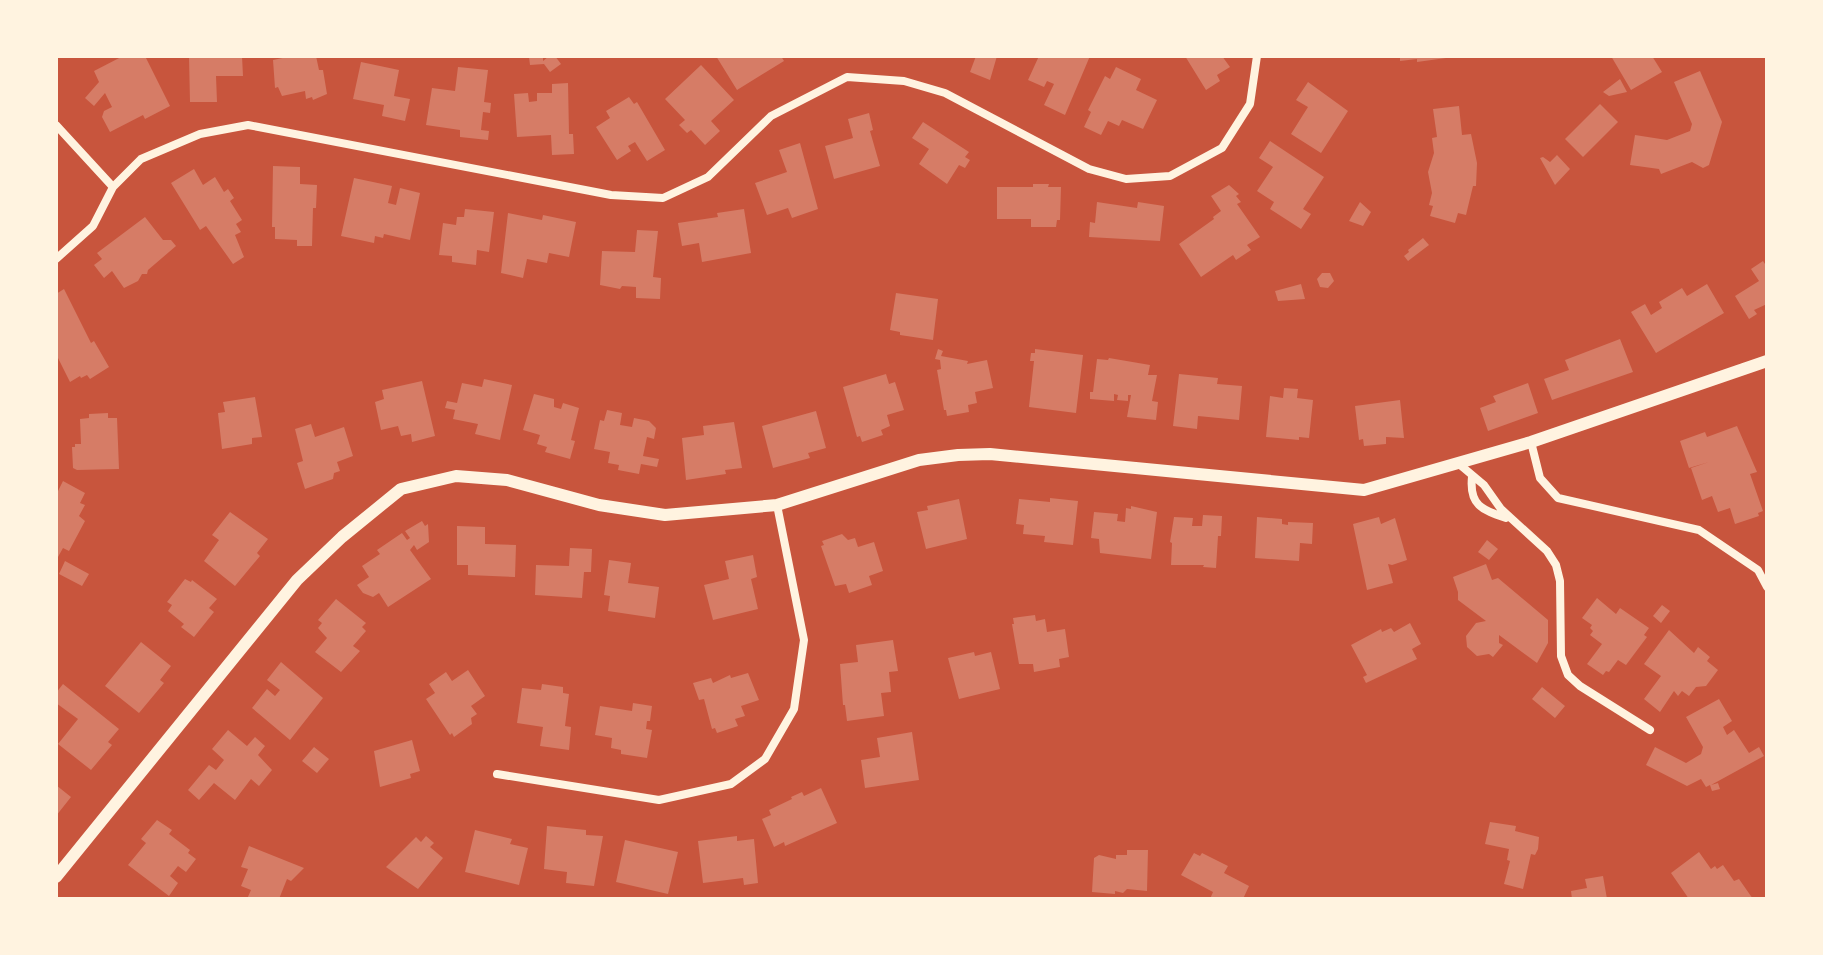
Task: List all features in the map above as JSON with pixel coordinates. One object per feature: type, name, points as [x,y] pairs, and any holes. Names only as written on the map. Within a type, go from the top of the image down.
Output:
[{"type":"main road","points":[[56,877],[297,580],[342,537],[401,489],[456,476],[507,480],[599,505],[665,515],[777,505],[919,460],[958,455],[1011,455],[1364,490],[1531,442],[1767,361]]},
{"type":"street","points":[[56,259],[93,226],[113,187],[141,159],[200,134],[248,125],[611,195],[663,198],[708,177],[771,116],[847,77],[904,81],[945,93],[1089,169],[1126,179],[1170,176],[1222,148],[1250,104],[1257,56]]},
{"type":"street","points":[[56,125],[113,187]]},
{"type":"street","points":[[1531,442],[1540,478],[1558,498],[1699,530],[1758,570],[1767,587]]},
{"type":"street","points":[[1459,464],[1484,485],[1511,519],[1547,551],[1556,565],[1560,581],[1561,656],[1568,675],[1580,686],[1650,730]]},
{"type":"street","points":[[1472,477],[1471,490],[1480,508],[1511,519]]},
{"type":"street","points":[[497,774],[659,800],[731,784],[765,759],[794,709],[804,640],[777,505]]},
{"type":"building","points":[[123,56],[145,56],[170,106],[145,119],[143,115],[110,132],[102,117],[104,111],[112,107],[105,93],[94,106],[85,98],[99,82],[94,71]]},
{"type":"building","points":[[189,56],[242,56],[243,76],[216,76],[217,102],[190,102]]},
{"type":"building","points":[[316,56],[319,70],[323,70],[327,94],[313,100],[312,97],[306,99],[305,91],[282,96],[278,87],[275,88],[273,60]]},
{"type":"building","points":[[555,56],[561,64],[550,72],[544,64],[530,65],[529,57],[543,57],[543,61]]},
{"type":"building","points":[[716,56],[781,56],[784,61],[737,90]]},
{"type":"building","points":[[976,56],[997,56],[990,80],[970,72]]},
{"type":"building","points":[[1039,56],[1090,56],[1065,115],[1044,105],[1054,84],[1047,81],[1044,87],[1028,80]]},
{"type":"building","points":[[1185,56],[1222,56],[1230,67],[1217,75],[1220,81],[1206,90]]},
{"type":"building","points":[[1400,56],[1446,58],[1417,62],[1417,59],[1400,61]]},
{"type":"building","points":[[1611,56],[1652,56],[1662,72],[1631,90]]},
{"type":"building","points":[[361,62],[399,70],[394,96],[410,99],[405,121],[382,116],[384,105],[353,99]]},
{"type":"building","points":[[701,65],[734,100],[711,121],[720,131],[705,145],[691,130],[687,133],[679,125],[685,120],[665,99]]},
{"type":"building","points":[[458,67],[488,70],[484,102],[491,103],[490,113],[483,112],[481,130],[489,131],[488,140],[460,137],[460,130],[426,125],[432,88],[455,91]]},
{"type":"building","points":[[1116,67],[1141,79],[1136,90],[1157,100],[1143,129],[1122,120],[1119,126],[1108,121],[1101,135],[1084,127],[1091,112],[1088,110],[1105,76],[1110,79]]},
{"type":"building","points":[[1700,71],[1722,122],[1709,165],[1703,168],[1692,162],[1661,174],[1659,169],[1630,165],[1635,135],[1667,140],[1690,131],[1692,124],[1674,82]]},
{"type":"building","points":[[1620,79],[1627,92],[1609,96],[1603,92]]},
{"type":"building","points":[[1308,82],[1348,111],[1321,153],[1291,134],[1308,107],[1296,100]]},
{"type":"building","points":[[568,83],[569,134],[573,134],[574,154],[552,155],[551,135],[517,137],[514,94],[528,93],[529,102],[537,101],[537,93],[552,93],[552,84]]},
{"type":"building","points":[[629,97],[634,104],[637,102],[665,150],[647,161],[635,142],[628,146],[631,151],[617,160],[596,127],[610,118],[606,111]]},
{"type":"building","points":[[1600,104],[1618,122],[1583,157],[1565,139]]},
{"type":"building","points":[[1459,106],[1462,135],[1471,134],[1477,163],[1476,186],[1473,186],[1466,215],[1458,213],[1455,223],[1430,216],[1433,206],[1429,205],[1432,193],[1428,172],[1434,153],[1432,138],[1437,137],[1433,109]]},
{"type":"building","points":[[869,113],[873,130],[870,131],[880,166],[834,179],[825,146],[853,138],[848,119]]},
{"type":"building","points":[[923,122],[969,152],[965,157],[970,160],[965,168],[959,165],[947,184],[919,164],[929,149],[912,138]]},
{"type":"building","points":[[1270,141],[1324,177],[1303,209],[1311,214],[1301,229],[1270,209],[1274,202],[1257,191],[1273,167],[1259,158]]},
{"type":"building","points":[[800,143],[818,209],[792,218],[788,208],[767,215],[755,183],[787,172],[779,150]]},
{"type":"building","points":[[1557,155],[1570,169],[1555,185],[1540,158],[1550,162]]},
{"type":"building","points":[[273,166],[300,167],[300,184],[317,185],[312,246],[297,246],[297,240],[275,239],[275,227],[272,227]]},
{"type":"building","points":[[194,169],[203,185],[215,177],[224,192],[228,189],[234,198],[230,201],[242,220],[236,224],[241,232],[235,235],[244,257],[233,264],[206,226],[200,230],[171,183]]},
{"type":"building","points":[[354,178],[392,186],[388,203],[396,205],[400,188],[420,193],[410,240],[384,234],[383,238],[375,236],[374,243],[341,236]]},
{"type":"building","points":[[1033,184],[1061,187],[1060,220],[1057,220],[1056,227],[1031,227],[1031,219],[997,219],[997,187],[1033,187]]},
{"type":"building","points":[[1229,185],[1239,194],[1236,196],[1241,202],[1237,204],[1260,237],[1247,245],[1251,250],[1236,260],[1233,255],[1201,277],[1179,244],[1221,211],[1211,196]]},
{"type":"building","points":[[1097,202],[1137,208],[1138,202],[1164,206],[1160,241],[1089,237],[1090,222],[1095,223]]},
{"type":"building","points":[[1360,202],[1371,212],[1363,226],[1349,221]]},
{"type":"building","points":[[465,209],[494,212],[489,252],[477,250],[476,265],[452,262],[452,256],[439,255],[443,223],[456,225],[457,217],[464,217]]},
{"type":"building","points":[[744,209],[751,253],[702,262],[699,243],[682,246],[678,223],[718,217],[717,213]]},
{"type":"building","points":[[508,213],[542,220],[543,215],[576,222],[569,257],[549,253],[547,263],[527,259],[523,278],[501,273]]},
{"type":"building","points":[[145,217],[163,240],[171,240],[176,246],[147,274],[142,274],[138,281],[124,288],[112,271],[104,278],[94,265],[102,259],[97,253]]},
{"type":"building","points":[[637,230],[658,231],[653,277],[661,278],[660,299],[636,298],[636,287],[622,286],[620,289],[600,285],[602,251],[635,252]]},
{"type":"building","points":[[1423,238],[1429,245],[1408,261],[1404,256]]},
{"type":"building","points":[[1763,261],[1767,267],[1767,304],[1754,310],[1757,314],[1749,319],[1735,296],[1759,281],[1751,269]]},
{"type":"building","points":[[1322,273],[1330,273],[1334,281],[1328,288],[1320,287],[1317,279]]},
{"type":"building","points":[[1301,284],[1305,299],[1278,301],[1275,291]]},
{"type":"building","points":[[1707,284],[1724,313],[1656,353],[1631,312],[1645,304],[1651,315],[1662,308],[1659,302],[1682,288],[1687,296]]},
{"type":"building","points":[[64,289],[91,343],[94,341],[109,367],[90,379],[87,375],[80,376],[70,382],[56,354],[56,294]]},
{"type":"building","points":[[896,293],[938,299],[933,340],[900,335],[900,332],[890,330]]},
{"type":"building","points":[[1620,339],[1633,372],[1552,400],[1544,379],[1569,370],[1565,360]]},
{"type":"building","points":[[938,349],[943,351],[941,356],[968,361],[967,364],[987,360],[993,388],[975,392],[977,403],[968,405],[969,412],[947,416],[944,410],[937,370],[941,369],[940,360],[935,359]]},
{"type":"building","points":[[1035,349],[1083,355],[1076,413],[1029,407],[1034,361],[1030,361]]},
{"type":"building","points":[[1097,359],[1150,365],[1148,375],[1157,375],[1152,401],[1158,402],[1156,420],[1127,417],[1131,395],[1128,395],[1128,401],[1117,400],[1118,395],[1114,394],[1114,401],[1090,399]]},
{"type":"building","points":[[886,374],[889,384],[895,382],[904,410],[887,415],[890,426],[881,430],[883,435],[862,442],[860,436],[857,437],[843,387]]},
{"type":"building","points":[[1179,374],[1218,378],[1217,384],[1242,386],[1239,420],[1198,416],[1197,429],[1173,426]]},
{"type":"building","points":[[484,379],[512,385],[500,440],[475,434],[478,424],[453,419],[455,410],[445,408],[447,401],[457,403],[462,383],[482,387]]},
{"type":"building","points":[[422,381],[435,436],[412,442],[411,434],[401,436],[398,426],[381,430],[375,402],[384,399],[382,390]]},
{"type":"building","points":[[1528,383],[1538,413],[1488,431],[1480,408],[1496,402],[1493,396]]},
{"type":"building","points":[[1284,388],[1298,389],[1297,398],[1313,400],[1309,438],[1266,437],[1270,396],[1283,398]]},
{"type":"building","points":[[534,394],[554,399],[554,407],[561,409],[563,403],[579,408],[570,459],[545,452],[547,447],[537,444],[540,435],[523,430]]},
{"type":"building","points":[[255,397],[262,437],[252,438],[252,444],[222,449],[218,413],[225,412],[223,402]]},
{"type":"building","points":[[1400,400],[1404,438],[1386,437],[1386,444],[1364,446],[1363,439],[1359,440],[1355,406]]},
{"type":"building","points":[[607,410],[622,413],[620,425],[632,427],[634,418],[649,421],[656,428],[654,439],[647,437],[643,456],[659,459],[657,467],[641,464],[639,474],[618,470],[619,465],[608,463],[610,452],[594,449],[600,420],[604,421]]},
{"type":"building","points":[[816,411],[826,448],[808,453],[810,458],[773,468],[762,426]]},
{"type":"building","points":[[108,413],[108,418],[117,418],[119,469],[73,468],[72,447],[81,444],[80,419],[89,418],[89,414]]},
{"type":"building","points":[[734,422],[742,468],[725,470],[726,474],[686,480],[682,438],[704,435],[703,426]]},
{"type":"building","points":[[311,424],[315,437],[344,427],[353,456],[337,462],[340,471],[334,473],[333,479],[305,489],[297,463],[303,461],[295,429]]},
{"type":"building","points":[[1737,426],[1757,472],[1750,474],[1763,511],[1758,513],[1759,516],[1735,524],[1730,508],[1718,512],[1712,496],[1702,500],[1691,468],[1709,462],[1689,468],[1680,441],[1705,432],[1707,437]]},
{"type":"building","points":[[63,481],[85,493],[80,503],[85,505],[79,516],[85,521],[69,551],[63,548],[58,557],[56,495]]},
{"type":"building","points":[[1050,498],[1078,501],[1073,545],[1044,542],[1045,536],[1023,534],[1024,525],[1016,524],[1019,499],[1050,502]]},
{"type":"building","points":[[959,499],[967,539],[926,549],[917,512],[928,510],[927,506]]},
{"type":"building","points":[[1131,506],[1157,512],[1151,559],[1100,553],[1099,539],[1091,538],[1094,512],[1118,514],[1117,521],[1125,522],[1126,508],[1131,509]]},
{"type":"building","points":[[230,512],[268,539],[257,553],[260,556],[235,586],[204,561],[219,540],[212,535]]},
{"type":"building","points":[[1203,515],[1222,516],[1216,568],[1171,565],[1170,542],[1174,517],[1193,518],[1192,526],[1202,526]]},
{"type":"building","points":[[1257,517],[1282,519],[1282,524],[1288,525],[1288,522],[1313,523],[1312,544],[1300,543],[1299,561],[1255,558]]},
{"type":"building","points":[[1379,517],[1381,524],[1395,518],[1407,560],[1388,564],[1393,583],[1367,590],[1353,524]]},
{"type":"building","points":[[422,521],[425,526],[428,524],[429,542],[417,550],[414,545],[410,550],[431,579],[388,607],[379,593],[373,597],[363,593],[357,585],[369,577],[362,566],[380,554],[377,550],[402,533],[407,540],[410,538],[405,531]]},
{"type":"building","points":[[457,526],[485,527],[485,544],[516,545],[515,577],[468,575],[468,565],[457,565]]},
{"type":"building","points":[[842,534],[848,540],[855,538],[858,547],[874,542],[883,571],[869,576],[872,585],[849,593],[846,584],[835,586],[821,546],[824,545],[822,541]]},
{"type":"building","points":[[1487,540],[1498,549],[1489,560],[1478,552]]},
{"type":"building","points":[[570,548],[592,549],[591,572],[584,572],[582,598],[535,595],[536,565],[569,566]]},
{"type":"building","points":[[753,555],[757,577],[751,579],[758,609],[713,620],[704,585],[729,579],[725,561]]},
{"type":"building","points":[[609,560],[631,563],[628,583],[659,587],[655,618],[608,611],[610,596],[604,595]]},
{"type":"building","points":[[65,561],[89,574],[82,586],[59,574]]},
{"type":"building","points":[[1486,564],[1492,580],[1498,578],[1548,620],[1548,643],[1537,663],[1499,635],[1499,643],[1503,645],[1493,657],[1489,654],[1477,656],[1467,647],[1466,636],[1476,623],[1486,621],[1458,600],[1453,577]]},
{"type":"building","points":[[185,579],[192,580],[217,599],[209,608],[214,612],[194,637],[168,611],[172,605],[167,602]]},
{"type":"building","points":[[1597,598],[1616,614],[1620,608],[1649,628],[1644,635],[1647,637],[1626,665],[1618,660],[1603,675],[1587,664],[1602,644],[1590,635],[1592,625],[1582,618]]},
{"type":"building","points":[[336,599],[366,623],[362,627],[366,631],[353,646],[360,651],[341,672],[315,652],[327,638],[318,628],[322,623],[318,620]]},
{"type":"building","points":[[1662,605],[1670,611],[1661,623],[1653,616]]},
{"type":"building","points":[[1035,615],[1036,621],[1045,619],[1047,632],[1065,629],[1069,657],[1059,659],[1060,667],[1034,672],[1033,664],[1019,664],[1013,618]]},
{"type":"building","points":[[1410,623],[1421,644],[1412,649],[1417,659],[1366,683],[1363,677],[1367,675],[1351,645],[1381,629],[1382,632],[1391,628],[1394,632]]},
{"type":"building","points":[[1669,630],[1694,653],[1698,647],[1710,657],[1707,661],[1718,670],[1706,686],[1696,687],[1689,696],[1682,691],[1678,696],[1674,691],[1660,712],[1644,699],[1661,676],[1644,664]]},
{"type":"building","points":[[893,640],[898,671],[889,672],[891,692],[881,693],[884,716],[847,721],[840,664],[858,662],[856,645]]},
{"type":"building","points":[[141,642],[171,666],[160,680],[164,683],[139,713],[105,686]]},
{"type":"building","points":[[974,652],[975,656],[991,652],[1000,689],[959,699],[948,658]]},
{"type":"building","points":[[281,662],[323,698],[290,740],[252,708],[267,689],[275,696],[280,690],[267,680]]},
{"type":"building","points":[[468,670],[485,696],[471,706],[477,714],[471,718],[472,724],[454,737],[426,699],[435,693],[429,684],[446,672],[452,681]]},
{"type":"building","points":[[748,673],[759,700],[741,706],[745,716],[735,719],[738,726],[717,733],[715,728],[712,729],[704,699],[699,700],[693,683],[711,678],[713,683],[730,675],[731,678]]},
{"type":"building","points":[[63,684],[119,729],[108,742],[112,745],[91,770],[58,744],[78,719],[56,703],[56,693]]},
{"type":"building","points":[[542,684],[563,687],[563,693],[569,694],[565,726],[571,727],[569,750],[540,746],[543,727],[517,723],[522,688],[541,690]]},
{"type":"building","points":[[1542,687],[1565,706],[1555,718],[1532,699]]},
{"type":"building","points":[[1719,699],[1732,721],[1723,727],[1727,735],[1734,730],[1749,753],[1759,747],[1764,756],[1711,785],[1718,783],[1720,789],[1712,791],[1710,785],[1706,787],[1701,779],[1687,786],[1646,765],[1655,747],[1686,763],[1701,754],[1703,747],[1686,717]]},
{"type":"building","points":[[633,703],[652,706],[646,729],[652,730],[647,758],[621,754],[621,750],[611,748],[612,738],[595,735],[600,706],[632,711]]},
{"type":"building","points":[[228,730],[247,746],[255,737],[265,746],[258,755],[272,770],[259,786],[251,779],[235,800],[214,783],[199,800],[188,790],[209,765],[216,770],[224,760],[212,749]]},
{"type":"building","points":[[912,732],[919,780],[865,788],[861,760],[880,757],[877,738]]},
{"type":"building","points":[[412,740],[420,771],[410,774],[411,778],[380,787],[374,751]]},
{"type":"building","points":[[314,747],[329,759],[317,773],[302,761]]},
{"type":"building","points":[[56,785],[71,797],[56,816]]},
{"type":"building","points":[[821,788],[837,823],[785,846],[784,842],[774,847],[762,819],[771,815],[769,810],[802,792],[804,796]]},
{"type":"building","points":[[157,820],[172,830],[169,834],[190,850],[188,853],[196,859],[186,872],[178,866],[170,876],[178,883],[169,896],[128,865],[146,843],[141,839]]},
{"type":"building","points":[[1490,822],[1516,826],[1515,831],[1539,837],[1538,849],[1535,855],[1531,854],[1523,889],[1504,884],[1510,861],[1507,860],[1509,849],[1485,844]]},
{"type":"building","points":[[547,826],[586,830],[586,835],[603,836],[594,886],[566,883],[567,872],[544,869]]},
{"type":"building","points":[[475,830],[512,839],[510,844],[528,848],[519,885],[465,872]]},
{"type":"building","points":[[426,836],[434,843],[430,847],[443,858],[418,889],[386,867],[416,837],[421,842]]},
{"type":"building","points":[[737,836],[737,841],[754,839],[758,883],[744,885],[743,878],[703,883],[698,841]]},
{"type":"building","points":[[625,840],[678,852],[668,894],[616,882]]},
{"type":"building","points":[[249,846],[304,868],[291,881],[287,879],[279,899],[247,899],[251,890],[241,886],[248,869],[241,867]]},
{"type":"building","points":[[1127,850],[1148,850],[1147,891],[1127,889],[1123,893],[1115,891],[1115,894],[1092,892],[1094,858],[1099,855],[1116,859],[1116,855],[1127,855]]},
{"type":"building","points":[[1699,852],[1711,869],[1723,865],[1734,881],[1739,879],[1753,899],[1689,899],[1671,873]]},
{"type":"building","points":[[1194,853],[1200,856],[1202,853],[1228,866],[1224,873],[1249,886],[1243,899],[1210,899],[1213,892],[1181,875]]},
{"type":"building","points":[[1603,876],[1607,899],[1572,899],[1571,891],[1587,888],[1585,879]]}]
